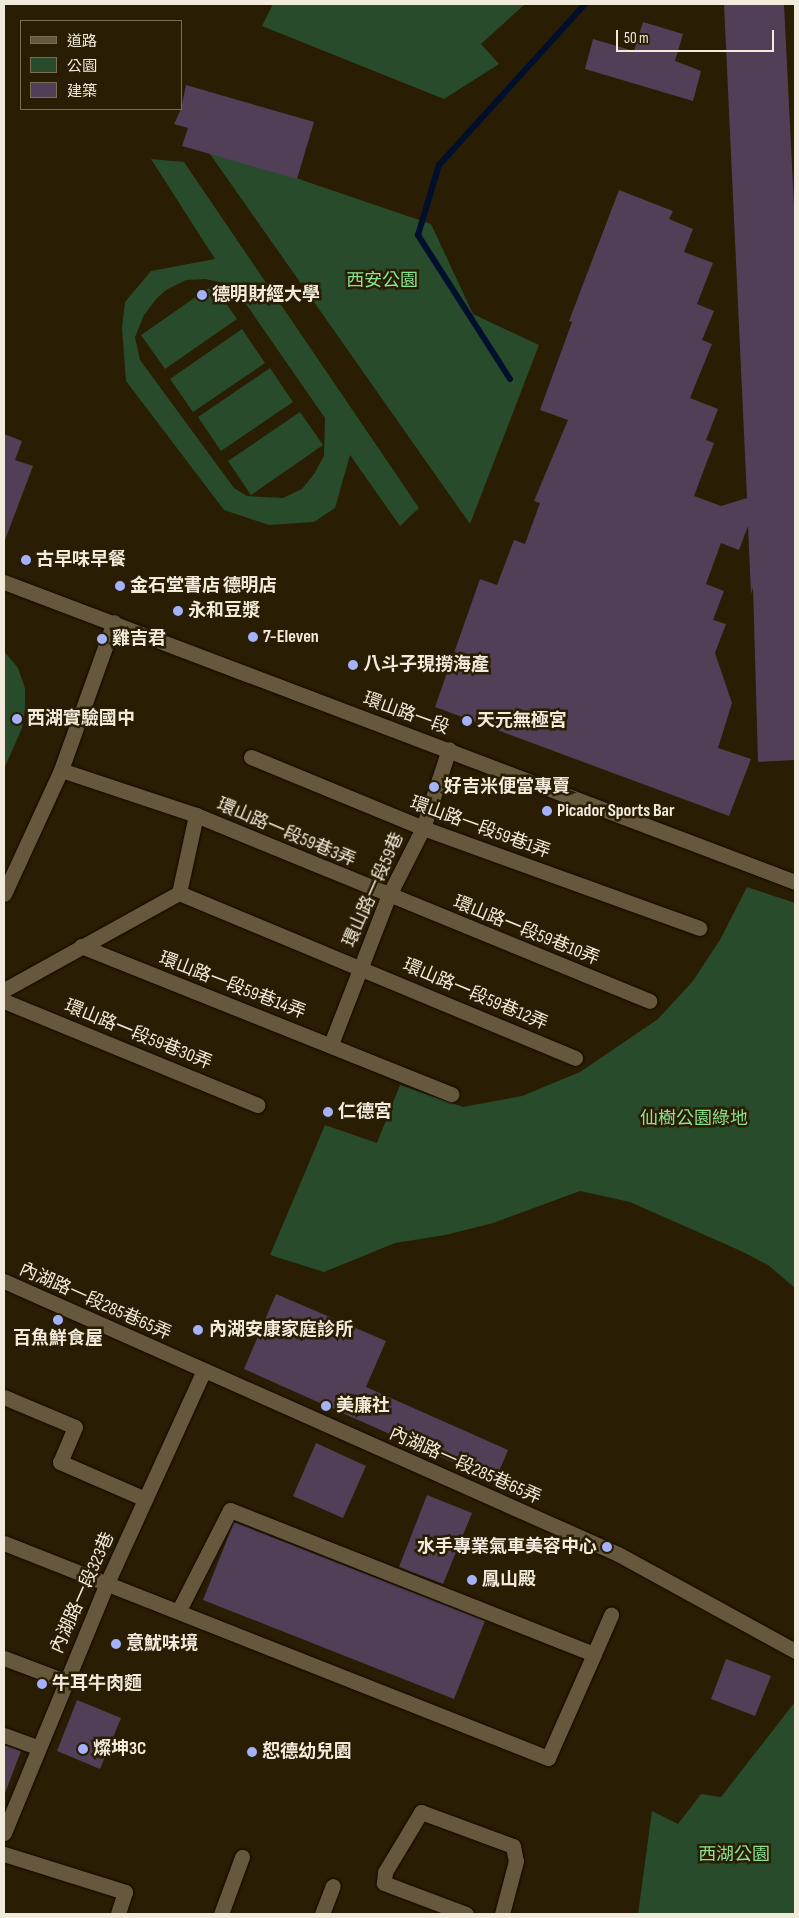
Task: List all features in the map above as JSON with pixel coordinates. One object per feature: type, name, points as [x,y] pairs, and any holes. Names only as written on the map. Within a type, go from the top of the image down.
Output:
[{"type":"street","name":"環山路一段","points":[[4,582],[114,622],[300,696],[449,749],[795,882]]},
{"type":"street","points":[[4,894],[61,770],[114,622]]},
{"type":"street","name":"環山路一段59巷","points":[[331,1044],[388,897],[423,828],[449,749]]},
{"type":"street","name":"環山路一段59巷1弄","points":[[251,757],[423,828],[699,928]]},
{"type":"street","name":"環山路一段59巷3弄","points":[[61,770],[196,815],[388,897]]},
{"type":"street","points":[[4,990],[179,893],[196,815]]},
{"type":"street","name":"環山路一段59巷12弄","points":[[179,893],[575,1058]]},
{"type":"street","name":"環山路一段59巷10弄","points":[[388,897],[649,1001]]},
{"type":"street","name":"環山路一段59巷14弄","points":[[81,946],[331,1044],[451,1094]]},
{"type":"street","name":"環山路一段59巷30弄","points":[[4,1001],[258,1104]]},
{"type":"street","name":"內湖路一段285巷65弄","points":[[4,1281],[203,1372],[618,1554],[795,1651]]},
{"type":"street","name":"內湖路一段323巷","points":[[4,1830],[107,1583],[203,1372]]},
{"type":"street","points":[[4,1397],[75,1427],[60,1462],[145,1499]]},
{"type":"street","points":[[179,1610],[230,1510],[594,1654]]},
{"type":"street","points":[[4,1543],[179,1610],[548,1758],[611,1615]]},
{"type":"street","points":[[4,1658],[65,1681]]},
{"type":"street","points":[[4,1735],[37,1747]]},
{"type":"street","points":[[466,1914],[384,1883],[385,1872],[421,1812],[513,1846],[516,1862],[502,1914]]},
{"type":"street","points":[[4,1854],[125,1892],[118,1914]]},
{"type":"street","points":[[221,1914],[242,1857]]},
{"type":"street","points":[[322,1914],[333,1886]]},
{"type":"green space","points":[[273,4],[525,4],[481,44],[499,64],[444,99],[262,26]]},
{"type":"green space","name":"西安公園","points":[[205,147],[431,224],[473,314],[539,345],[470,524]]},
{"type":"green space","points":[[151,159],[184,162],[419,508],[400,526],[350,455],[335,508],[314,522],[269,525],[224,510],[126,381],[122,328],[125,302],[151,271],[215,259]],"holes":[[[205,279],[224,283],[239,294],[325,418],[324,456],[314,474],[302,489],[283,498],[247,496],[234,488],[140,360],[135,337],[144,315],[157,298],[166,290],[186,280]]]},
{"type":"green space","points":[[213,285],[237,319],[165,369],[141,335]]},
{"type":"green space","points":[[242,329],[265,363],[193,412],[170,379]]},
{"type":"green space","points":[[270,368],[293,402],[221,451],[198,417]]},
{"type":"green space","points":[[300,412],[323,445],[251,495],[228,461]]},
{"type":"green space","points":[[4,651],[18,668],[25,688],[25,709],[22,728],[4,769]]},
{"type":"green space","name":"仙樹公園綠地","points":[[747,887],[795,903],[795,1288],[768,1265],[741,1251],[630,1202],[580,1191],[493,1223],[445,1235],[395,1243],[324,1272],[270,1255],[325,1125],[377,1143],[400,1085],[463,1107],[522,1096],[580,1072],[658,1019],[693,981],[721,938]]},
{"type":"green space","name":"西湖公園","points":[[795,1702],[795,1914],[638,1914],[652,1811],[678,1824],[701,1794],[721,1797]]},
{"type":"building","points":[[724,4],[784,4],[795,226],[795,760],[758,762],[753,587],[751,594],[748,526],[739,550],[721,543],[706,584],[724,591],[713,620],[726,624],[715,653],[732,703],[718,748],[751,759],[729,816],[435,707],[480,579],[497,585],[514,540],[525,544],[540,503],[534,501],[568,420],[540,410],[572,322],[569,321],[619,190],[673,211],[669,219],[693,229],[684,252],[713,263],[697,304],[714,311],[702,340],[712,344],[690,398],[718,409],[706,440],[714,443],[694,496],[721,506],[747,498]]},
{"type":"building","points":[[643,22],[683,34],[675,61],[701,71],[693,101],[585,69],[593,39],[634,51]]},
{"type":"building","points":[[186,85],[314,122],[297,179],[182,146],[188,128],[174,124],[182,110]]},
{"type":"building","points":[[4,434],[22,441],[15,460],[33,466],[5,540]]},
{"type":"building","points":[[276,1294],[386,1341],[366,1387],[508,1450],[495,1481],[244,1369]]},
{"type":"building","points":[[316,1443],[366,1466],[343,1518],[293,1496]]},
{"type":"building","points":[[427,1495],[472,1513],[443,1584],[399,1567]]},
{"type":"building","points":[[234,1522],[485,1621],[454,1699],[203,1600]]},
{"type":"building","points":[[726,1659],[771,1676],[755,1716],[711,1699]]},
{"type":"building","points":[[77,1700],[121,1718],[100,1769],[57,1751]]},
{"type":"building","points":[[4,1745],[21,1751],[5,1793],[4,1793]]},
{"type":"waterway","points":[[510,379],[418,235],[439,165],[585,4]]},
{"type":"place","name":"德明財經大學","points":[[202,295]]},
{"type":"place","name":"古早味早餐","points":[[26,560]]},
{"type":"place","name":"金石堂書店 德明店","points":[[120,586]]},
{"type":"place","name":"永和豆漿","points":[[178,611]]},
{"type":"place","name":"7-Eleven","points":[[253,637]]},
{"type":"place","name":"雞吉君","points":[[102,639]]},
{"type":"place","name":"八斗子現撈海產","points":[[353,665]]},
{"type":"place","name":"西湖實驗國中","points":[[17,719]]},
{"type":"place","name":"天元無極宮","points":[[467,721]]},
{"type":"place","name":"好吉米便當專賣","points":[[434,787]]},
{"type":"place","name":"Picador Sports Bar","points":[[547,811]]},
{"type":"place","name":"仁德宮","points":[[328,1112]]},
{"type":"place","name":"百魚鮮食屋","points":[[58,1320]]},
{"type":"place","name":"內湖安康家庭診所","points":[[198,1330]]},
{"type":"place","name":"美廉社","points":[[326,1406]]},
{"type":"place","name":"水手專業氣車美容中心","points":[[607,1547]]},
{"type":"place","name":"鳳山殿","points":[[472,1580]]},
{"type":"place","name":"意魷味境","points":[[116,1644]]},
{"type":"place","name":"牛耳牛肉麵","points":[[42,1684]]},
{"type":"place","name":"燦坤3C","points":[[83,1749]]},
{"type":"place","name":"恕德幼兒園","points":[[252,1752]]}]
